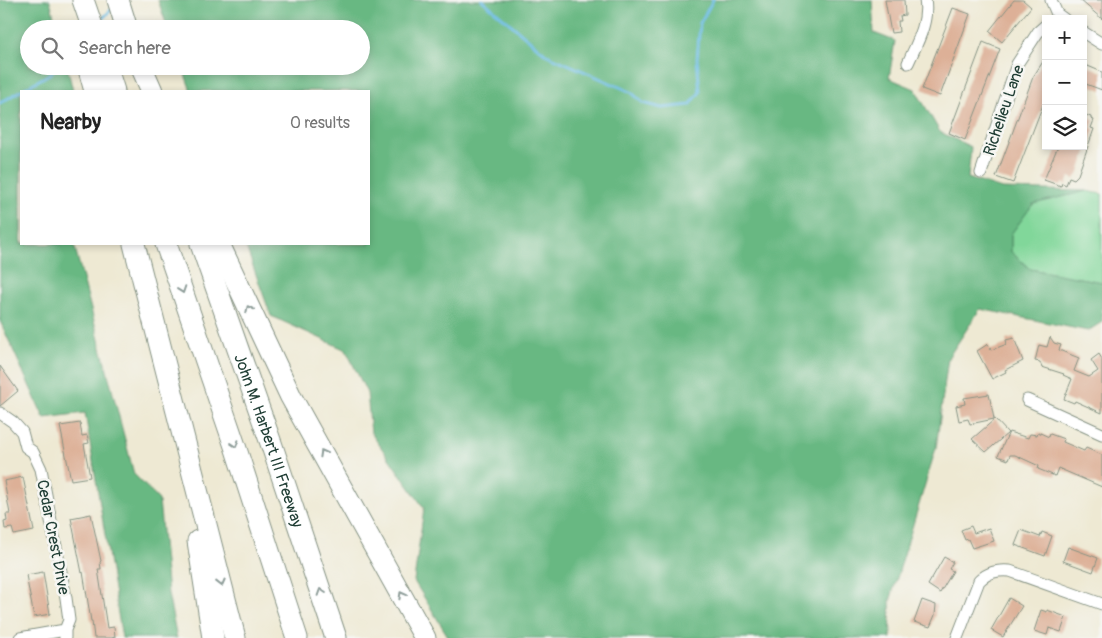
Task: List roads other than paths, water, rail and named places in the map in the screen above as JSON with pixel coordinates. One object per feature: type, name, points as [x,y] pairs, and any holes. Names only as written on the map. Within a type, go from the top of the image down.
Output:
[{"type":"highway","points":[[72,0],[76,20]]},
{"type":"highway","points":[[83,0],[90,20]]},
{"type":"highway","points":[[118,0],[124,20]]},
{"type":"highway","points":[[95,75],[113,90]]},
{"type":"highway","points":[[144,75],[150,90]]},
{"type":"highway","points":[[134,245],[235,638]]},
{"type":"highway","points":[[166,245],[236,446],[297,638]]},
{"type":"highway","name":"John M. Harbert III Freeway","points":[[201,245],[269,437],[336,638]]},
{"type":"highway","points":[[219,245],[291,396],[426,638]]},
{"type":"highway","points":[[162,350],[196,528],[213,638]]},
{"type":"street","points":[[908,63],[925,20],[927,8],[925,0]]},
{"type":"street","points":[[1051,0],[1057,15]]},
{"type":"street","name":"Richelieu Lane","points":[[981,173],[1017,64],[1042,28]]},
{"type":"street","points":[[1087,35],[1102,44]]},
{"type":"street","points":[[1027,400],[1102,434]]},
{"type":"street","name":"Cedar Crest Drive","points":[[0,413],[13,422],[22,432],[26,447],[33,452],[41,469],[69,620],[65,634],[20,638]]},
{"type":"street","points":[[957,638],[979,581],[985,575],[997,570],[1010,570],[1102,604]]},
{"type":"waterway","points":[[482,0],[547,55],[631,92],[643,103],[662,108],[690,105],[700,92],[697,59],[700,23],[713,0]]},
{"type":"waterway","points":[[101,20],[113,8]]},
{"type":"waterway","points":[[22,90],[48,75]]},
{"type":"waterway","points":[[0,103],[20,91]]}]
